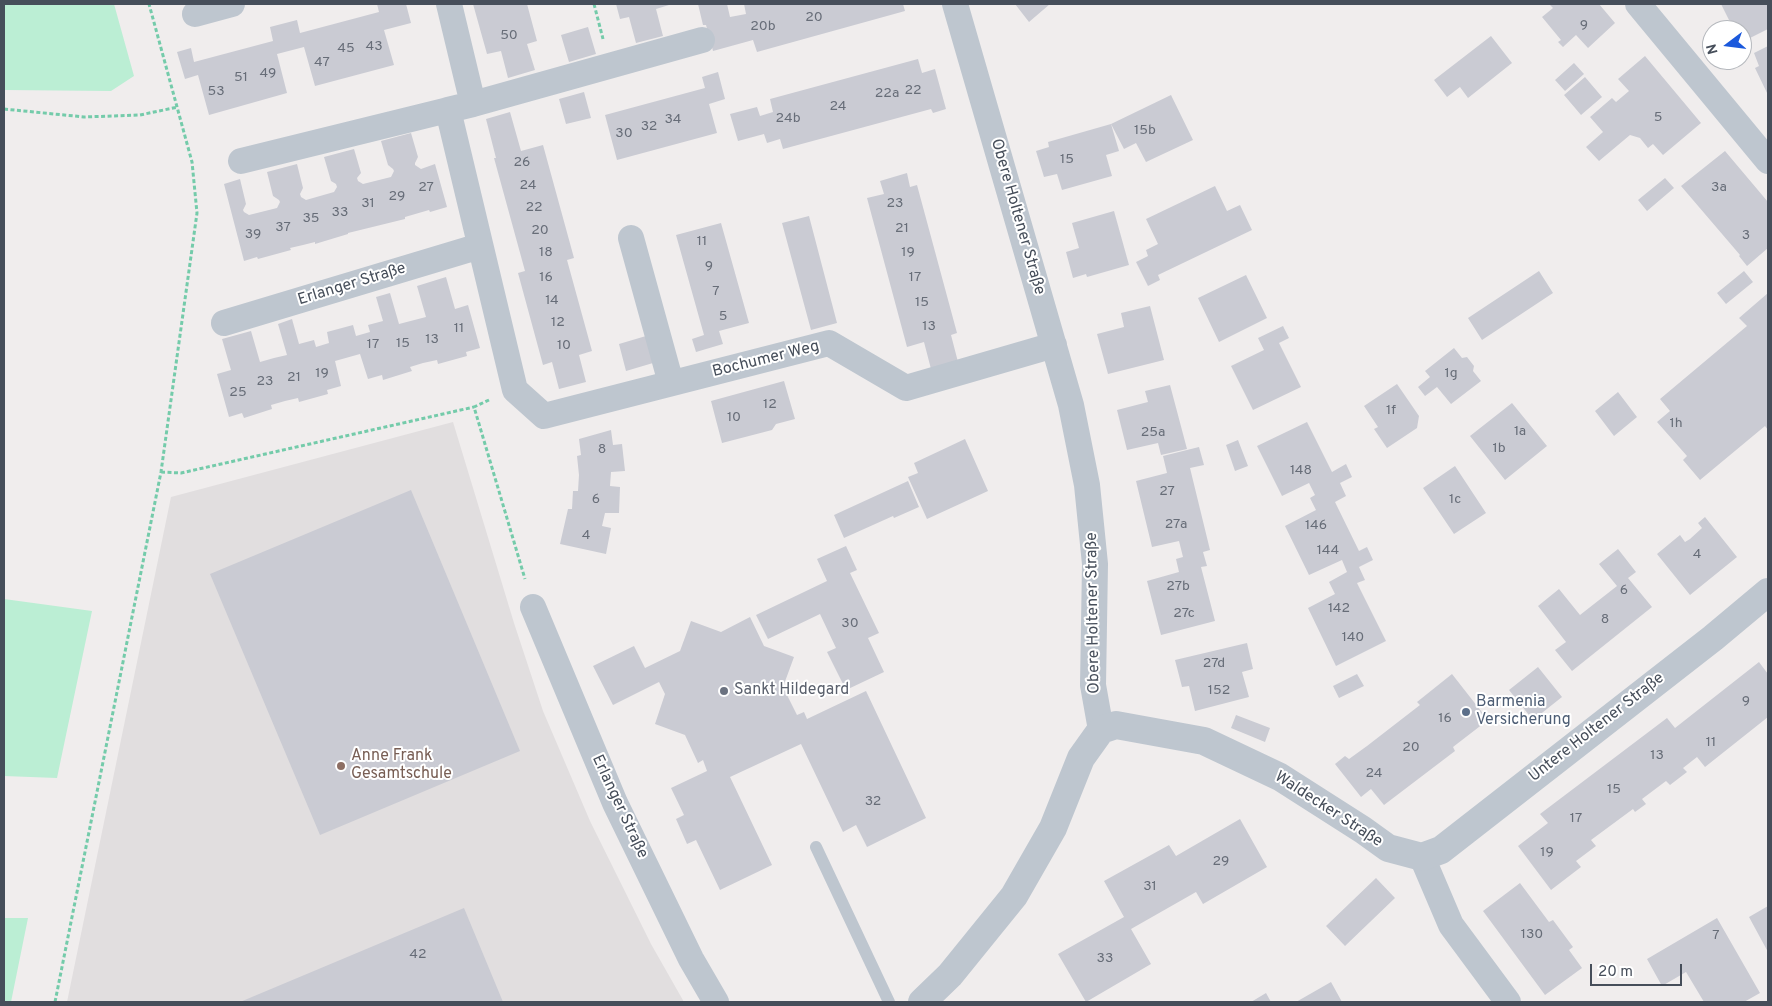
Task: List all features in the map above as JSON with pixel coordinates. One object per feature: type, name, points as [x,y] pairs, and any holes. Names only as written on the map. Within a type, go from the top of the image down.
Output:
[{"type":"street","points":[[195,14],[232,4]]},
{"type":"street","points":[[449,4],[473,104]]},
{"type":"street","name":"Obere Holtener Straße","points":[[955,4],[1071,405],[1088,485],[1095,564],[1093,685],[1101,730]]},
{"type":"street","points":[[1638,4],[1768,161]]},
{"type":"street","points":[[241,161],[473,104],[702,40]]},
{"type":"street","points":[[448,110],[515,390]]},
{"type":"street","points":[[631,238],[672,384]]},
{"type":"street","name":"Erlanger Straße","points":[[224,323],[480,246]]},
{"type":"street","name":"Bochumer Weg","points":[[515,390],[544,416],[830,344],[906,388],[1054,345]]},
{"type":"street","name":"Untere Holtener Straße","points":[[1422,857],[1441,850],[1713,638],[1768,592]]},
{"type":"street","name":"Erlanger Straße","points":[[533,607],[615,803],[691,959],[716,1002]]},
{"type":"street","name":"Waldecker Straße","points":[[1101,730],[1116,726],[1204,741],[1280,777],[1388,848],[1422,857]]},
{"type":"street","points":[[922,1002],[950,975],[1014,896],[1053,828],[1081,758],[1101,730]]},
{"type":"street","points":[[1422,857],[1450,925],[1508,1002]]},
{"type":"lane","points":[[816,847],[889,1002]]},
{"type":"path","points":[[55,1002],[161,472],[197,213],[192,162],[149,4]]},
{"type":"path","points":[[594,4],[610,66]]},
{"type":"path","points":[[4,109],[84,117],[140,115],[178,107]]},
{"type":"path","points":[[161,472],[181,473],[474,407],[515,390]]},
{"type":"path","points":[[474,407],[533,607]]},
{"type":"shaded area","name":"Anne Frank Gesamtschule","points":[[453,422],[514,623],[543,711],[590,821],[651,944],[684,1002],[67,1002],[171,497]]},
{"type":"green space","points":[[4,4],[114,4],[134,76],[111,91],[4,90]]},
{"type":"green space","points":[[4,599],[92,611],[57,778],[4,776]]},
{"type":"green space","points":[[4,918],[28,918],[11,1002],[4,1002]]},
{"type":"building","points":[[377,4],[406,4],[411,23],[384,30],[394,65],[315,86],[304,47],[277,54],[287,93],[209,115],[198,75],[185,79],[177,52],[191,48],[194,62],[273,41],[270,27],[297,20],[300,33],[379,12]]},
{"type":"building","points":[[473,4],[527,4],[537,41],[527,44],[535,70],[508,78],[501,51],[487,54]]},
{"type":"building","points":[[616,4],[669,4],[656,9],[663,36],[636,43],[629,17],[620,19]]},
{"type":"building","points":[[698,4],[727,4],[730,17],[746,14],[744,4],[903,4],[905,11],[757,52],[753,40],[713,51],[706,25],[703,25]]},
{"type":"building","points":[[1015,4],[1050,4],[1029,22]]},
{"type":"building","points":[[1549,4],[1599,4],[1615,23],[1588,48],[1576,35],[1563,47],[1558,42],[1561,40],[1542,17],[1553,8]]},
{"type":"building","points":[[1721,4],[1768,4],[1768,29],[1752,37],[1752,20],[1729,20]]},
{"type":"building","points":[[588,27],[596,54],[569,62],[561,35]]},
{"type":"building","points":[[1491,36],[1512,63],[1468,98],[1460,87],[1447,97],[1434,80]]},
{"type":"building","points":[[1768,46],[1768,95],[1755,68],[1759,66],[1754,53]]},
{"type":"building","points":[[1645,56],[1701,123],[1663,155],[1653,144],[1648,148],[1640,138],[1630,135],[1599,161],[1586,147],[1603,132],[1590,117],[1612,98],[1616,102],[1629,91],[1618,79]]},
{"type":"building","points":[[918,59],[922,73],[935,69],[946,109],[933,113],[931,109],[783,149],[780,139],[767,143],[764,134],[738,141],[730,114],[757,107],[760,116],[773,112],[770,99]]},
{"type":"building","points":[[1574,63],[1584,74],[1565,91],[1555,80]]},
{"type":"building","points":[[718,72],[725,99],[709,104],[717,133],[617,160],[605,115],[705,88],[702,77]]},
{"type":"building","points":[[1585,77],[1602,97],[1581,115],[1564,95]]},
{"type":"building","points":[[584,92],[591,118],[566,124],[559,99]]},
{"type":"building","points":[[1171,95],[1193,140],[1146,162],[1136,143],[1124,149],[1111,124]]},
{"type":"building","points":[[510,112],[521,151],[543,145],[574,258],[567,260],[592,351],[579,355],[586,382],[559,389],[552,362],[543,365],[518,273],[525,271],[494,158],[496,158],[486,119]]},
{"type":"building","points":[[1111,124],[1119,151],[1106,155],[1112,176],[1062,190],[1057,174],[1044,177],[1036,151],[1049,147],[1048,142]]},
{"type":"building","points":[[411,133],[418,157],[415,165],[421,169],[435,164],[447,207],[430,212],[429,210],[405,217],[405,219],[348,233],[315,244],[315,242],[258,259],[257,257],[244,261],[224,184],[240,179],[246,204],[243,210],[249,215],[277,208],[280,202],[273,196],[267,172],[297,164],[303,188],[300,194],[306,200],[334,192],[337,187],[331,181],[324,157],[354,149],[361,173],[357,178],[358,181],[363,184],[391,177],[394,171],[388,165],[381,141]]},
{"type":"building","points":[[1725,151],[1768,202],[1768,248],[1747,266],[1740,255],[1681,186]]},
{"type":"building","points":[[907,173],[910,187],[917,185],[957,333],[951,335],[958,362],[931,369],[924,342],[907,347],[867,198],[884,194],[880,181]]},
{"type":"building","points":[[1665,178],[1674,188],[1647,211],[1638,200]]},
{"type":"building","points":[[1215,186],[1227,211],[1240,205],[1252,230],[1158,275],[1160,280],[1148,286],[1136,262],[1148,256],[1146,250],[1158,244],[1146,219]]},
{"type":"building","points":[[1114,211],[1129,265],[1087,277],[1086,274],[1073,278],[1066,252],[1079,248],[1072,223]]},
{"type":"building","points":[[809,216],[837,323],[811,330],[782,223]]},
{"type":"building","points":[[721,223],[749,323],[719,331],[723,344],[696,352],[692,339],[704,335],[676,235]]},
{"type":"building","points":[[1539,271],[1553,293],[1482,340],[1468,318]]},
{"type":"building","points":[[1744,271],[1753,282],[1726,304],[1717,293]]},
{"type":"building","points":[[1246,275],[1267,318],[1219,342],[1198,298]]},
{"type":"building","points":[[446,277],[455,309],[468,305],[480,348],[466,352],[467,356],[438,364],[437,360],[410,367],[412,371],[383,380],[382,375],[368,379],[360,354],[335,361],[341,386],[327,390],[328,394],[299,402],[298,398],[271,405],[272,409],[244,418],[242,413],[229,417],[217,374],[231,370],[222,339],[251,331],[260,362],[287,355],[278,324],[292,319],[299,344],[314,340],[316,347],[329,343],[327,332],[353,325],[356,336],[370,332],[368,325],[383,321],[376,297],[390,293],[399,324],[426,317],[417,286]]},
{"type":"building","points":[[1768,293],[1768,430],[1765,426],[1700,480],[1683,460],[1687,456],[1657,422],[1670,411],[1660,399],[1747,326],[1739,318]]},
{"type":"building","points":[[1150,306],[1164,360],[1108,374],[1097,334],[1124,327],[1121,313]]},
{"type":"building","points":[[1283,326],[1289,338],[1279,343],[1301,387],[1253,410],[1231,366],[1264,350],[1258,338]]},
{"type":"building","points":[[646,336],[653,363],[626,371],[619,344]]},
{"type":"building","points":[[1454,348],[1462,358],[1467,357],[1474,366],[1473,371],[1481,381],[1451,404],[1437,387],[1425,396],[1418,387],[1430,377],[1425,371]]},
{"type":"building","points":[[784,381],[795,419],[776,424],[772,430],[722,443],[711,401]]},
{"type":"building","points":[[1397,384],[1419,416],[1417,428],[1387,448],[1374,429],[1378,427],[1364,406]]},
{"type":"building","points":[[1170,385],[1187,449],[1161,455],[1158,443],[1127,450],[1117,410],[1148,402],[1145,391]]},
{"type":"building","points":[[1618,392],[1637,417],[1614,436],[1595,411]]},
{"type":"building","points":[[1512,403],[1547,446],[1505,480],[1470,436]]},
{"type":"building","points":[[1307,422],[1332,472],[1346,464],[1352,477],[1340,483],[1346,496],[1335,502],[1359,551],[1367,547],[1373,560],[1359,567],[1365,580],[1357,583],[1386,641],[1336,666],[1308,608],[1335,594],[1329,582],[1347,572],[1342,560],[1309,575],[1285,526],[1316,510],[1310,498],[1315,495],[1309,483],[1282,496],[1257,446]]},
{"type":"building","points":[[611,430],[613,445],[622,444],[625,471],[611,472],[610,486],[620,487],[619,513],[605,513],[602,526],[611,528],[606,554],[560,544],[568,509],[572,509],[573,491],[578,491],[577,456],[581,455],[579,439]]},
{"type":"building","points":[[965,439],[988,491],[927,519],[908,477],[918,473],[914,463]]},
{"type":"building","points":[[1238,440],[1248,466],[1235,471],[1226,445]]},
{"type":"building","points":[[1199,447],[1204,465],[1190,468],[1210,550],[1203,552],[1207,566],[1201,567],[1215,621],[1161,635],[1147,581],[1179,572],[1176,559],[1183,557],[1179,541],[1152,547],[1136,481],[1167,473],[1163,456]]},
{"type":"building","points":[[1455,466],[1486,513],[1454,534],[1423,488]]},
{"type":"building","points":[[908,481],[919,507],[894,518],[893,516],[844,538],[834,515]]},
{"type":"building","points":[[411,490],[520,751],[320,835],[210,574]]},
{"type":"building","points":[[1705,517],[1737,557],[1690,595],[1657,554],[1680,535],[1685,542],[1690,539],[1702,528],[1698,523]]},
{"type":"building","points":[[846,546],[857,570],[850,573],[879,633],[868,638],[884,672],[846,690],[827,652],[836,648],[820,614],[768,639],[756,615],[827,581],[817,559]]},
{"type":"building","points":[[1618,549],[1636,572],[1628,578],[1652,607],[1572,671],[1555,650],[1566,642],[1538,606],[1559,589],[1580,615],[1617,586],[1599,564]]},
{"type":"building","points":[[750,617],[764,646],[794,657],[783,687],[797,715],[804,712],[807,719],[866,691],[926,818],[867,847],[856,825],[843,832],[801,744],[730,777],[772,865],[720,890],[696,840],[687,844],[676,819],[684,815],[671,788],[707,771],[703,760],[698,763],[685,735],[655,724],[665,694],[659,682],[613,705],[593,666],[634,646],[645,668],[680,651],[691,621],[721,632]]},
{"type":"building","points":[[1247,643],[1253,669],[1242,672],[1249,697],[1195,711],[1189,686],[1182,687],[1175,660]]},
{"type":"building","points":[[1759,662],[1768,674],[1768,717],[1705,767],[1697,757],[1683,768],[1687,772],[1670,785],[1666,781],[1642,799],[1646,804],[1635,812],[1633,809],[1591,840],[1596,846],[1576,861],[1581,867],[1551,890],[1518,846],[1548,823],[1540,814],[1667,718],[1675,728]]},
{"type":"building","points":[[1538,667],[1562,697],[1533,720],[1509,690]]},
{"type":"building","points":[[1357,674],[1364,686],[1339,698],[1333,686]]},
{"type":"building","points":[[1452,674],[1488,720],[1453,747],[1455,751],[1384,805],[1371,789],[1361,797],[1335,764],[1345,756],[1349,759],[1367,746],[1420,705],[1417,702]]},
{"type":"building","points":[[1236,715],[1270,728],[1265,742],[1231,728]]},
{"type":"building","points":[[1240,819],[1267,867],[1203,904],[1196,892],[1131,929],[1151,964],[1086,1002],[1058,954],[1124,917],[1104,881],[1169,845],[1176,856]]},
{"type":"building","points":[[1376,878],[1395,898],[1345,946],[1326,926]]},
{"type":"building","points":[[1520,883],[1549,922],[1553,920],[1573,947],[1569,950],[1582,968],[1545,995],[1483,911]]},
{"type":"building","points":[[1768,906],[1768,952],[1749,917]]},
{"type":"building","points":[[464,908],[503,1002],[240,1002]]},
{"type":"building","points":[[1717,918],[1760,993],[1744,1002],[1704,1002],[1686,972],[1662,986],[1647,959]]},
{"type":"building","points":[[1331,982],[1342,1002],[1296,1002]]},
{"type":"building","points":[[1266,993],[1271,1002],[1251,1002]]},
{"type":"place","name":"Sankt Hildegard","points":[[724,691]]},
{"type":"place","name":"Barmenia Versicherung","points":[[1466,712]]},
{"type":"place","name":"Anne Frank Gesamtschule","points":[[341,766]]}]
